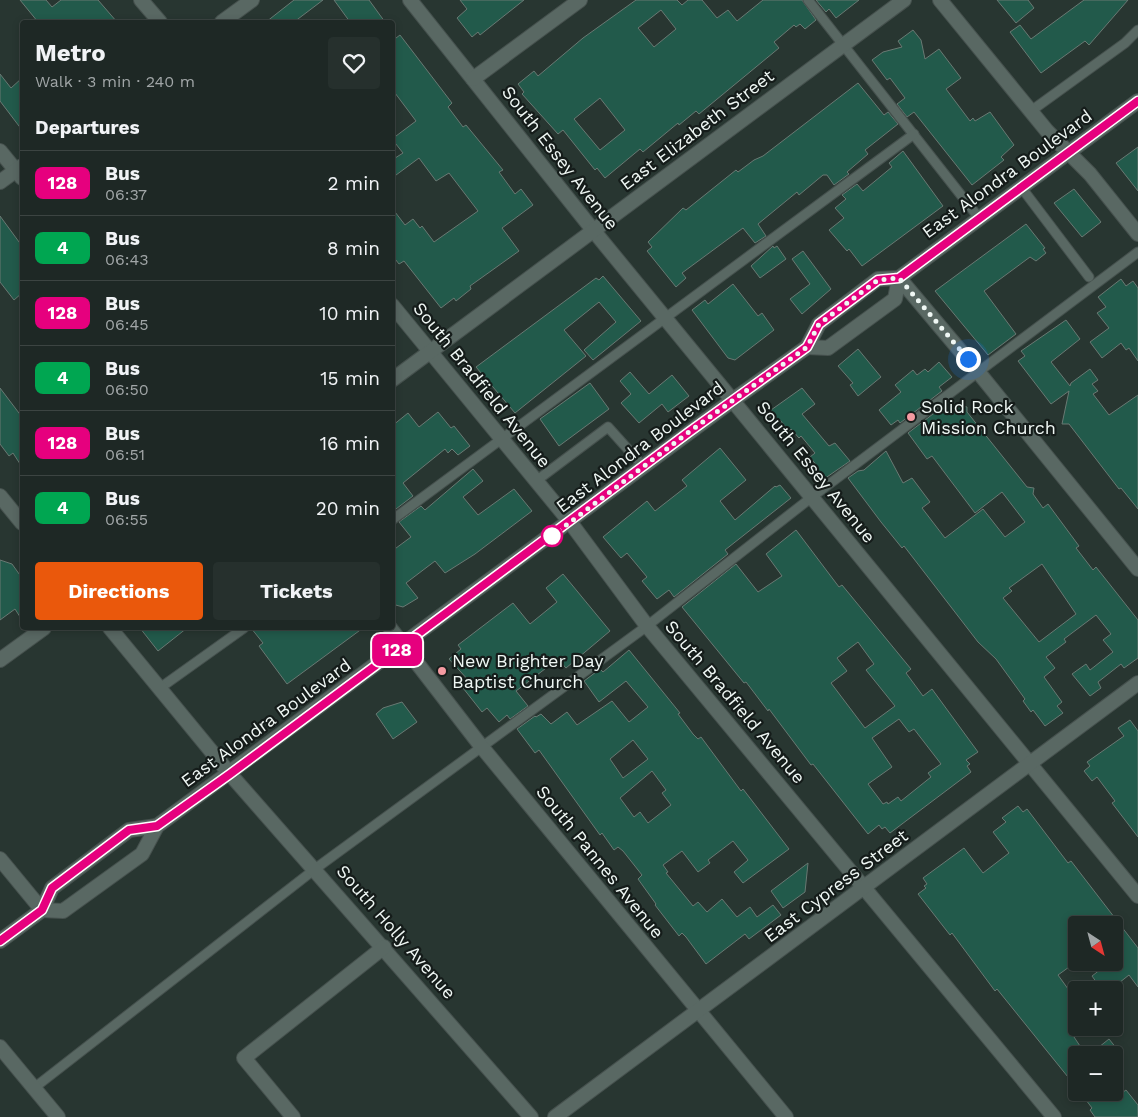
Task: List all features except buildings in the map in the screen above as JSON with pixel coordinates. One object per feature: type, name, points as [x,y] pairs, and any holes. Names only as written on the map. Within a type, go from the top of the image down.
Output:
[{"type":"street","points":[[141,0],[158,20]]},
{"type":"street","points":[[225,20],[252,0]]},
{"type":"street","name":"South Essey Avenue","points":[[410,0],[593,230],[1138,896]]},
{"type":"street","points":[[474,79],[580,0]]},
{"type":"street","name":"East Elizabeth Street","points":[[395,378],[904,0]]},
{"type":"street","points":[[940,0],[1031,111],[1090,174],[1138,234]]},
{"type":"street","name":"East Alondra Boulevard","points":[[42,910],[63,911],[142,854],[157,826],[807,347],[819,324],[878,280],[899,278],[1138,101]]},
{"type":"street","points":[[0,151],[20,171],[0,182]]},
{"type":"street","points":[[807,347],[828,348],[895,299],[899,278]]},
{"type":"street","points":[[899,278],[1138,568]]},
{"type":"street","name":"South Bradfield Avenue","points":[[395,309],[570,522],[648,626],[1054,1117]]},
{"type":"street","points":[[0,496],[20,521]]},
{"type":"street","points":[[0,660],[41,630]]},
{"type":"street","name":"South Holly Avenue","points":[[112,630],[230,774],[384,946],[531,1117]]},
{"type":"street","name":"South Pannes Avenue","points":[[392,630],[481,746],[786,1117]]},
{"type":"street","name":"East Cypress Street","points":[[555,1117],[1138,683]]},
{"type":"street","name":"East Alondra Boulevard","points":[[0,941],[42,910],[52,888],[129,830],[157,826]]},
{"type":"street","points":[[0,858],[42,910]]},
{"type":"street","points":[[293,1117],[244,1058],[384,946]]},
{"type":"street","points":[[0,1047],[58,1117]]},
{"type":"lane","points":[[808,0],[979,218]]},
{"type":"lane","points":[[1031,111],[1126,43],[1138,30]]},
{"type":"lane","points":[[395,518],[914,134]]},
{"type":"lane","points":[[1021,188],[1088,277]]},
{"type":"lane","points":[[34,1088],[315,869],[481,746],[648,626],[812,497],[1138,252]]},
{"type":"lane","points":[[536,481],[608,427],[643,466]]},
{"type":"lane","points":[[160,688],[241,630]]},
{"type":"bus line","name":"128","points":[[0,941],[42,910],[52,888],[129,830],[157,826],[230,774],[689,432],[807,347],[819,324],[878,280],[899,278],[1138,101]]},
{"type":"place","name":"Solid Rock Mission Church","points":[[911,417]]},
{"type":"place","name":"New Brighter Day Baptist Church","points":[[442,671]]},
{"type":"route","points":[[552,536],[689,432],[807,347],[819,324],[878,280],[899,278],[968,359]]}]
